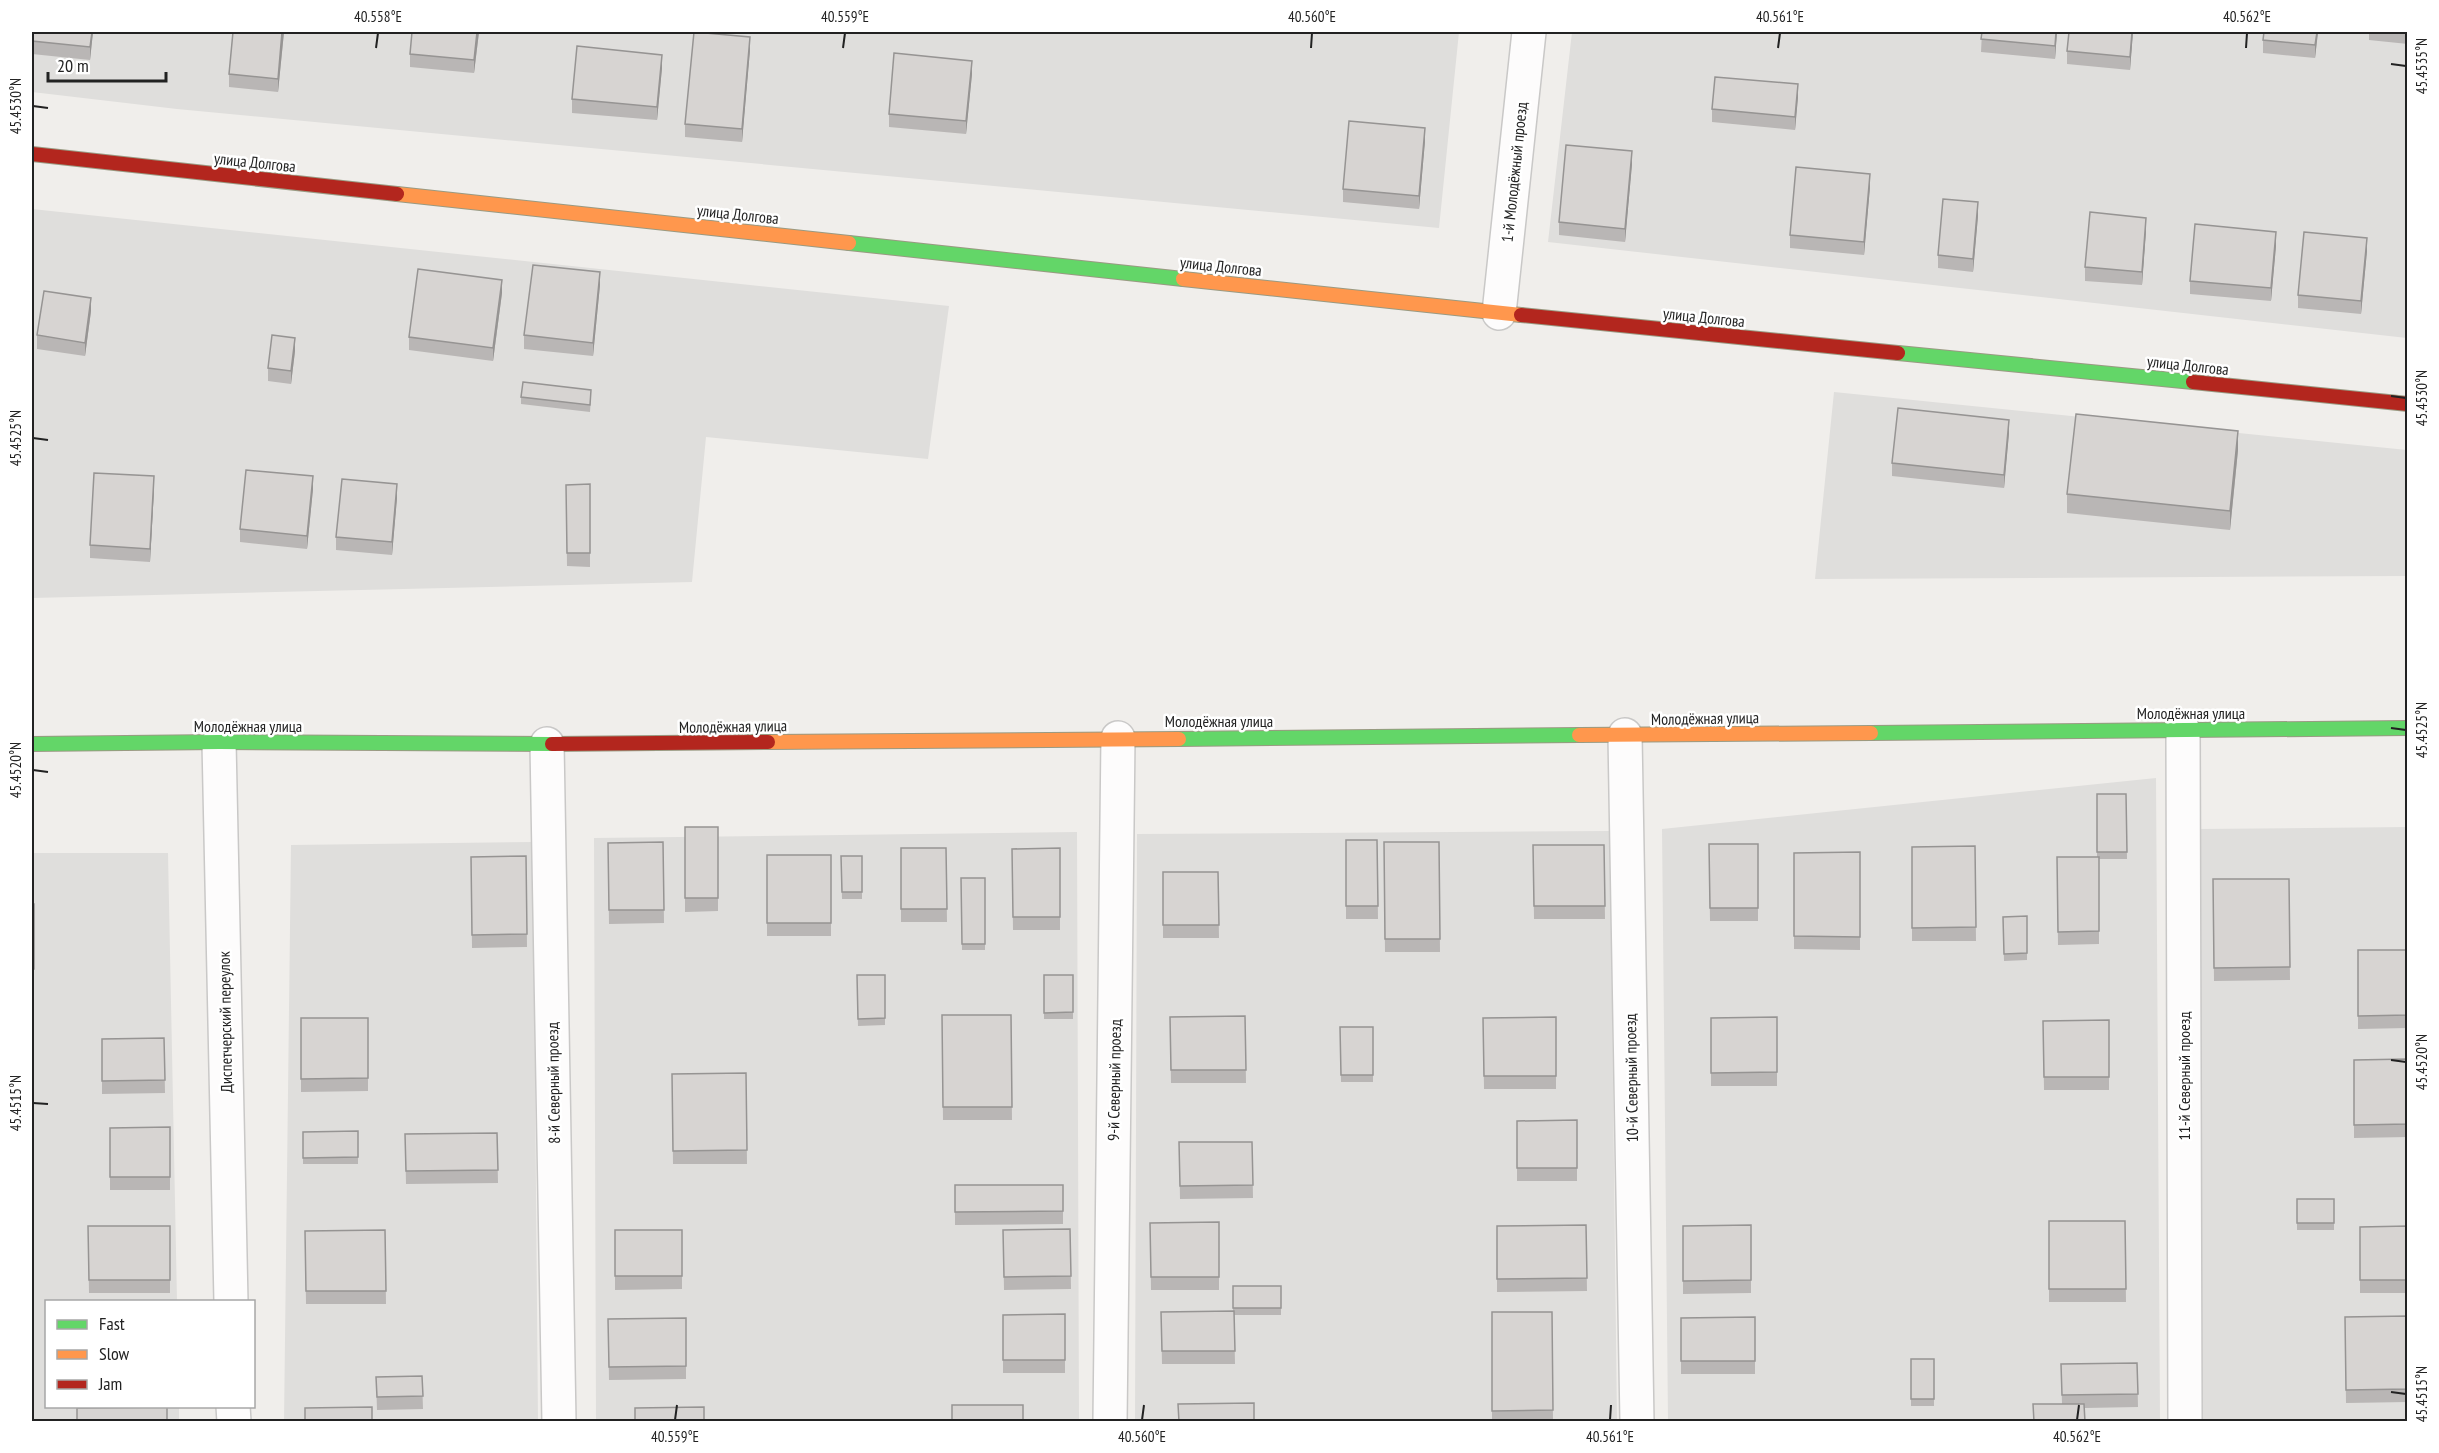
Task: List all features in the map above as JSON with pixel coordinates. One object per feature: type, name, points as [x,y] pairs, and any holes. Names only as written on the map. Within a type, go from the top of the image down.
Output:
[{"type":"street","name":"1-й Молодёжный проезд","points":[[1499,313],[1529,32]]},
{"type":"street","name":"улица Долгова","points":[[32,154],[1499,313],[2408,404]]},
{"type":"street","name":"Молодёжная улица","points":[[32,744],[219,741],[547,744],[2408,728]]},
{"type":"street","name":"11-й Северный проезд","points":[[2183,730],[2186,1422]]},
{"type":"street","name":"10-й Северный проезд","points":[[1625,735],[1637,1422]]},
{"type":"street","name":"9-й Северный проезд","points":[[1110,1422],[1118,738]]},
{"type":"street","name":"Диспетчерский переулок","points":[[219,741],[231,1300]]},
{"type":"street","name":"8-й Северный проезд","points":[[547,744],[559,1422]]},
{"type":"shaded area","points":[[32,32],[1459,32],[1439,228],[177,109],[32,92]]},
{"type":"shaded area","points":[[1572,32],[2407,32],[2407,338],[1548,242]]},
{"type":"shaded area","points":[[32,209],[949,306],[928,459],[706,437],[692,582],[32,598]]},
{"type":"shaded area","points":[[1834,392],[2407,450],[2407,576],[1815,579]]},
{"type":"shaded area","points":[[2156,778],[2160,1421],[1668,1421],[1662,829]]},
{"type":"shaded area","points":[[2407,827],[2407,1421],[2201,1421],[2199,829]]},
{"type":"shaded area","points":[[1610,831],[1617,1421],[1135,1422],[1137,834]]},
{"type":"shaded area","points":[[1077,832],[1079,1421],[596,1421],[594,838]]},
{"type":"shaded area","points":[[533,842],[538,1421],[284,1422],[291,845]]},
{"type":"shaded area","points":[[32,853],[168,853],[177,1300],[45,1300],[45,1408],[179,1408],[179,1421],[32,1422]]},
{"type":"building","points":[[32,32],[92,32],[90,47],[32,41]]},
{"type":"building","points":[[233,32],[282,32],[278,79],[229,74]]},
{"type":"building","points":[[412,32],[477,32],[474,60],[410,54]]},
{"type":"building","points":[[694,32],[750,37],[742,129],[685,124]]},
{"type":"building","points":[[1982,32],[2056,32],[2055,46],[1981,39]]},
{"type":"building","points":[[2069,32],[2132,32],[2130,57],[2067,51]]},
{"type":"building","points":[[2264,32],[2317,32],[2315,45],[2263,40]]},
{"type":"building","points":[[577,46],[662,55],[657,107],[572,99]]},
{"type":"building","points":[[894,53],[972,61],[966,121],[889,114]]},
{"type":"building","points":[[1715,77],[1798,84],[1795,117],[1712,109]]},
{"type":"building","points":[[1349,121],[1425,128],[1419,196],[1343,189]]},
{"type":"building","points":[[1566,145],[1632,151],[1625,229],[1559,222]]},
{"type":"building","points":[[1796,167],[1870,174],[1864,242],[1790,235]]},
{"type":"building","points":[[1943,199],[1978,202],[1973,259],[1938,255]]},
{"type":"building","points":[[2090,212],[2146,218],[2142,272],[2085,267]]},
{"type":"building","points":[[2195,224],[2276,232],[2271,288],[2190,281]]},
{"type":"building","points":[[2304,232],[2367,238],[2361,301],[2298,295]]},
{"type":"building","points":[[533,265],[600,272],[593,343],[524,335]]},
{"type":"building","points":[[418,269],[502,280],[493,348],[409,337]]},
{"type":"building","points":[[44,291],[91,298],[85,343],[37,335]]},
{"type":"building","points":[[272,335],[295,338],[291,371],[268,368]]},
{"type":"building","points":[[523,382],[591,390],[590,405],[521,397]]},
{"type":"building","points":[[1898,408],[2009,420],[2004,475],[1892,463]]},
{"type":"building","points":[[2076,414],[2238,431],[2230,511],[2067,494]]},
{"type":"building","points":[[246,470],[313,476],[307,536],[240,529]]},
{"type":"building","points":[[94,473],[154,476],[150,549],[90,545]]},
{"type":"building","points":[[342,479],[397,484],[392,542],[336,537]]},
{"type":"building","points":[[590,484],[590,553],[567,553],[566,485]]},
{"type":"building","points":[[2097,794],[2126,794],[2127,852],[2097,852]]},
{"type":"building","points":[[685,827],[718,827],[718,898],[685,898]]},
{"type":"building","points":[[1346,840],[1377,840],[1378,906],[1346,906]]},
{"type":"building","points":[[663,842],[664,910],[609,910],[608,843]]},
{"type":"building","points":[[1384,842],[1439,842],[1440,939],[1385,939]]},
{"type":"building","points":[[1709,844],[1758,844],[1758,908],[1710,908]]},
{"type":"building","points":[[1533,845],[1604,845],[1605,906],[1534,906]]},
{"type":"building","points":[[1975,846],[1976,927],[1912,928],[1912,847]]},
{"type":"building","points":[[901,848],[946,848],[947,909],[901,909]]},
{"type":"building","points":[[1060,848],[1060,917],[1013,917],[1012,849]]},
{"type":"building","points":[[1860,852],[1860,937],[1794,936],[1794,853]]},
{"type":"building","points":[[767,855],[831,855],[831,923],[767,923]]},
{"type":"building","points":[[526,856],[527,934],[472,935],[471,857]]},
{"type":"building","points":[[841,856],[862,856],[862,892],[842,892]]},
{"type":"building","points":[[2057,857],[2099,857],[2099,931],[2058,932]]},
{"type":"building","points":[[1163,872],[1218,872],[1219,925],[1163,925]]},
{"type":"building","points":[[961,878],[985,878],[985,944],[962,944]]},
{"type":"building","points":[[2213,879],[2289,879],[2290,967],[2214,968]]},
{"type":"building","points":[[32,904],[34,904],[34,969],[32,969]]},
{"type":"building","points":[[2027,916],[2027,953],[2004,954],[2003,917]]},
{"type":"building","points":[[2358,950],[2408,950],[2408,1015],[2358,1016]]},
{"type":"building","points":[[857,975],[885,975],[885,1018],[858,1019]]},
{"type":"building","points":[[1044,975],[1073,975],[1073,1012],[1044,1013]]},
{"type":"building","points":[[942,1015],[1011,1015],[1012,1107],[943,1107]]},
{"type":"building","points":[[1245,1016],[1246,1070],[1171,1070],[1170,1017]]},
{"type":"building","points":[[1556,1017],[1556,1076],[1484,1076],[1483,1018]]},
{"type":"building","points":[[1777,1017],[1777,1072],[1711,1073],[1711,1018]]},
{"type":"building","points":[[301,1018],[368,1018],[368,1078],[301,1079]]},
{"type":"building","points":[[2109,1020],[2109,1077],[2044,1077],[2043,1021]]},
{"type":"building","points":[[1340,1027],[1373,1027],[1373,1075],[1341,1075]]},
{"type":"building","points":[[164,1038],[165,1080],[102,1081],[102,1039]]},
{"type":"building","points":[[2408,1059],[2408,1124],[2354,1125],[2354,1060]]},
{"type":"building","points":[[746,1073],[747,1150],[673,1151],[672,1074]]},
{"type":"building","points":[[1577,1120],[1577,1168],[1517,1168],[1517,1121]]},
{"type":"building","points":[[170,1127],[170,1177],[110,1177],[110,1128]]},
{"type":"building","points":[[358,1131],[358,1157],[303,1158],[303,1132]]},
{"type":"building","points":[[497,1133],[498,1170],[406,1171],[405,1134]]},
{"type":"building","points":[[1179,1142],[1252,1142],[1253,1185],[1180,1186]]},
{"type":"building","points":[[955,1185],[1063,1185],[1063,1211],[955,1212]]},
{"type":"building","points":[[2297,1199],[2334,1199],[2334,1223],[2297,1223]]},
{"type":"building","points":[[2049,1221],[2125,1221],[2126,1289],[2049,1289]]},
{"type":"building","points":[[1219,1222],[1219,1277],[1151,1277],[1150,1223]]},
{"type":"building","points":[[1586,1225],[1587,1278],[1497,1279],[1497,1226]]},
{"type":"building","points":[[1751,1225],[1751,1280],[1683,1281],[1683,1226]]},
{"type":"building","points":[[88,1226],[170,1226],[170,1280],[89,1280]]},
{"type":"building","points":[[2408,1226],[2408,1280],[2360,1280],[2360,1227]]},
{"type":"building","points":[[1070,1229],[1071,1276],[1004,1277],[1003,1230]]},
{"type":"building","points":[[385,1230],[386,1291],[306,1291],[305,1231]]},
{"type":"building","points":[[615,1230],[682,1230],[682,1276],[615,1276]]},
{"type":"building","points":[[1233,1286],[1281,1286],[1281,1308],[1233,1308]]},
{"type":"building","points":[[1234,1311],[1235,1351],[1162,1351],[1161,1312]]},
{"type":"building","points":[[1492,1312],[1552,1312],[1553,1410],[1492,1411]]},
{"type":"building","points":[[1065,1314],[1065,1360],[1003,1360],[1003,1315]]},
{"type":"building","points":[[2408,1316],[2408,1389],[2346,1390],[2345,1317]]},
{"type":"building","points":[[1755,1317],[1755,1361],[1681,1361],[1681,1318]]},
{"type":"building","points":[[686,1318],[686,1366],[609,1367],[608,1319]]},
{"type":"building","points":[[1911,1359],[1934,1359],[1934,1399],[1911,1399]]},
{"type":"building","points":[[2137,1363],[2138,1394],[2062,1395],[2061,1364]]},
{"type":"building","points":[[422,1376],[423,1396],[377,1397],[376,1377]]},
{"type":"building","points":[[1254,1403],[1254,1422],[1179,1422],[1178,1404]]},
{"type":"building","points":[[2033,1404],[2084,1404],[2085,1422],[2034,1422]]},
{"type":"building","points":[[952,1405],[1023,1405],[1023,1422],[952,1422]]},
{"type":"building","points":[[372,1407],[372,1422],[305,1422],[305,1408]]},
{"type":"building","points":[[704,1407],[704,1422],[635,1422],[635,1408]]},
{"type":"building","points":[[77,1408],[167,1408],[167,1422],[77,1422]]},
{"type":"traffic: fast","points":[[849,243],[1183,279]]},
{"type":"traffic: fast","points":[[1898,353],[2193,382]]},
{"type":"traffic: fast","points":[[1871,733],[2408,728]]},
{"type":"traffic: fast","points":[[1179,739],[1579,735]]},
{"type":"traffic: fast","points":[[32,744],[219,742],[552,744]]},
{"type":"traffic: slow","points":[[397,194],[849,243]]},
{"type":"traffic: slow","points":[[1183,279],[1521,315]]},
{"type":"traffic: slow","points":[[1579,735],[1871,733]]},
{"type":"traffic: slow","points":[[768,742],[1179,739]]},
{"type":"traffic: jam","points":[[32,154],[397,194]]},
{"type":"traffic: jam","points":[[1521,315],[1898,353]]},
{"type":"traffic: jam","points":[[2193,382],[2408,404]]},
{"type":"traffic: jam","points":[[552,744],[768,742]]}]
